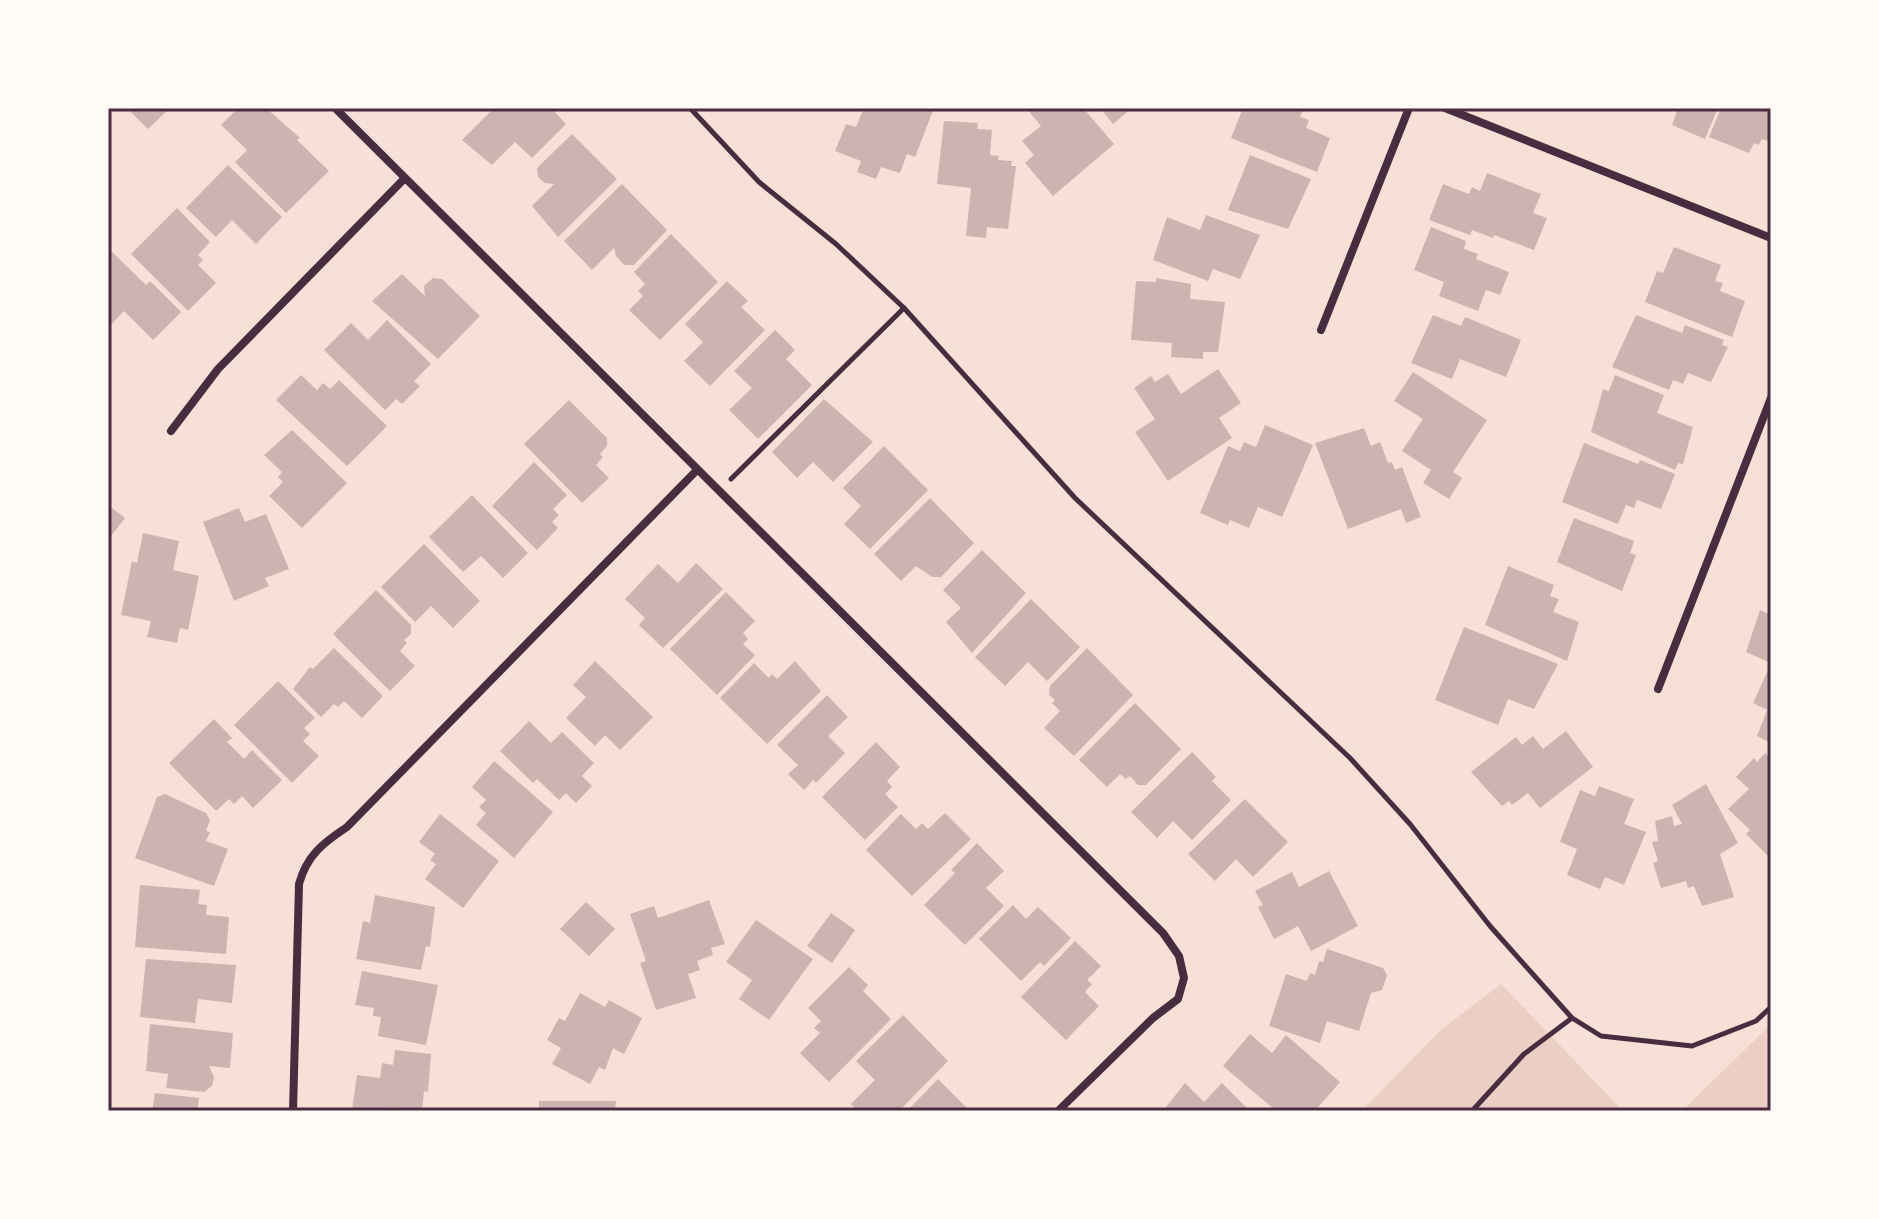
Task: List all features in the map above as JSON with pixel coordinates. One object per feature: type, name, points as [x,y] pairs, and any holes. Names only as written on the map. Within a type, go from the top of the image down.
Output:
[{"type":"street","points":[[335,108],[1163,933],[1179,956],[1184,978],[1178,999],[1153,1018],[1058,1111]]},
{"type":"street","points":[[1321,330],[1409,108]]},
{"type":"street","points":[[1445,108],[1771,238]]},
{"type":"street","points":[[171,431],[218,369],[404,179]]},
{"type":"street","points":[[1658,689],[1771,398]]},
{"type":"street","points":[[293,1111],[299,884],[305,862],[321,845],[347,827],[697,470]]},
{"type":"path","points":[[690,108],[759,182],[836,244],[904,308],[1075,498],[1350,758],[1410,824],[1490,926],[1572,1018],[1601,1036],[1692,1046],[1756,1021],[1771,1007]]},
{"type":"path","points":[[719,491],[904,308]]},
{"type":"path","points":[[1472,1111],[1524,1054],[1572,1018]]},
{"type":"shaded area","points":[[1501,984],[1623,1111],[1361,1111],[1443,1028]]},
{"type":"shaded area","points":[[1771,1024],[1771,1111],[1682,1111]]},
{"type":"building","points":[[127,108],[170,108],[148,129]]},
{"type":"building","points":[[238,108],[266,108],[300,138],[297,140],[329,171],[286,213],[235,162],[247,150],[221,125]]},
{"type":"building","points":[[494,108],[551,108],[566,124],[532,158],[515,142],[492,165],[462,140]]},
{"type":"building","points":[[864,108],[934,108],[915,157],[907,154],[900,173],[881,167],[876,179],[857,172],[861,161],[835,151],[846,124],[856,127]]},
{"type":"building","points":[[1026,108],[1083,108],[1114,144],[1053,196],[1025,163],[1034,155],[1022,141],[1041,126]]},
{"type":"building","points":[[1100,108],[1132,108],[1113,124]]},
{"type":"building","points":[[1243,108],[1304,108],[1300,117],[1309,120],[1306,128],[1330,138],[1317,172],[1231,138]]},
{"type":"building","points":[[1678,108],[1718,108],[1705,139],[1672,125]]},
{"type":"building","points":[[1721,108],[1771,108],[1771,142],[1762,139],[1759,145],[1754,143],[1749,153],[1709,137]]},
{"type":"building","points":[[944,121],[978,123],[977,129],[992,130],[990,155],[999,156],[998,160],[1012,161],[1011,166],[1016,166],[1008,229],[987,227],[986,238],[966,236],[971,188],[937,184]]},
{"type":"building","points":[[572,134],[617,179],[558,237],[532,206],[554,184],[545,183],[538,177],[537,168]]},
{"type":"building","points":[[1250,155],[1311,179],[1288,229],[1228,210]]},
{"type":"building","points":[[228,165],[282,217],[256,244],[232,220],[216,237],[186,208]]},
{"type":"building","points":[[1487,173],[1541,194],[1533,213],[1547,218],[1534,250],[1494,235],[1493,238],[1472,230],[1470,235],[1429,220],[1443,184],[1469,194],[1472,187],[1480,191]]},
{"type":"building","points":[[622,184],[667,230],[634,265],[624,265],[614,248],[592,270],[564,241]]},
{"type":"building","points":[[177,208],[210,242],[198,255],[203,260],[198,265],[216,283],[188,311],[131,254]]},
{"type":"building","points":[[1206,215],[1260,235],[1240,279],[1213,269],[1208,281],[1153,260],[1167,217],[1200,230]]},
{"type":"building","points":[[1431,227],[1466,241],[1464,249],[1478,254],[1476,259],[1509,272],[1500,295],[1486,290],[1478,311],[1439,296],[1444,282],[1414,270]]},
{"type":"building","points":[[671,234],[718,282],[660,340],[629,310],[643,296],[638,291],[645,284],[634,272]]},
{"type":"building","points":[[1674,247],[1721,265],[1715,281],[1723,283],[1720,291],[1745,301],[1732,337],[1645,302],[1657,271],[1663,273]]},
{"type":"building","points":[[109,249],[146,285],[150,281],[181,312],[153,340],[124,311],[111,325],[108,322]]},
{"type":"building","points":[[402,274],[425,296],[424,286],[433,278],[442,279],[480,316],[438,359],[372,301]]},
{"type":"building","points":[[1156,278],[1191,284],[1190,299],[1225,302],[1218,352],[1203,352],[1203,359],[1171,357],[1172,343],[1131,340],[1136,281],[1156,282]]},
{"type":"building","points":[[727,281],[748,301],[741,307],[765,330],[710,386],[684,361],[703,342],[685,324]]},
{"type":"building","points":[[1433,315],[1461,326],[1465,317],[1521,340],[1506,377],[1460,359],[1452,379],[1411,363]]},
{"type":"building","points":[[1636,315],[1682,333],[1685,325],[1724,340],[1722,345],[1728,347],[1711,382],[1688,373],[1683,384],[1673,380],[1669,390],[1612,367]]},
{"type":"building","points":[[387,320],[431,364],[414,381],[420,386],[402,404],[396,399],[385,410],[324,350],[351,323],[368,340]]},
{"type":"building","points":[[775,330],[795,350],[786,359],[812,385],[758,439],[729,410],[752,388],[734,371]]},
{"type":"building","points":[[1218,369],[1241,403],[1219,418],[1232,438],[1168,481],[1135,432],[1155,419],[1134,388],[1151,376],[1155,382],[1168,374],[1181,394]]},
{"type":"building","points":[[1413,372],[1487,420],[1453,472],[1462,478],[1449,499],[1423,483],[1431,470],[1402,451],[1423,419],[1394,401]]},
{"type":"building","points":[[301,375],[317,390],[323,383],[330,389],[339,380],[387,426],[347,466],[276,400]]},
{"type":"building","points":[[1615,375],[1664,395],[1657,413],[1693,427],[1683,464],[1678,463],[1675,470],[1591,432],[1603,389],[1609,391]]},
{"type":"building","points":[[824,399],[873,442],[833,482],[813,462],[797,478],[772,452]]},
{"type":"building","points":[[569,400],[607,438],[607,446],[600,454],[603,457],[596,465],[609,478],[582,503],[524,444]]},
{"type":"building","points":[[1265,425],[1313,445],[1282,517],[1258,507],[1249,528],[1230,520],[1228,525],[1200,513],[1228,446],[1240,451],[1244,442],[1256,447]]},
{"type":"building","points":[[1364,428],[1371,446],[1380,442],[1388,463],[1392,462],[1395,470],[1402,467],[1421,517],[1406,523],[1401,509],[1348,529],[1315,443]]},
{"type":"building","points":[[292,430],[347,483],[302,528],[269,496],[283,482],[278,477],[282,472],[264,455]]},
{"type":"building","points":[[1584,443],[1638,464],[1640,460],[1675,474],[1661,509],[1637,500],[1634,508],[1626,505],[1618,524],[1562,502]]},
{"type":"building","points":[[884,446],[928,490],[870,549],[844,524],[861,506],[843,488]]},
{"type":"building","points":[[534,462],[567,495],[553,509],[559,515],[552,522],[558,528],[537,550],[492,506]]},
{"type":"building","points":[[472,495],[528,553],[503,578],[481,556],[463,572],[429,537]]},
{"type":"building","points":[[930,498],[974,543],[941,577],[932,577],[916,566],[901,581],[874,554]]},
{"type":"building","points":[[108,505],[125,518],[108,540]]},
{"type":"building","points":[[239,508],[245,522],[266,514],[289,569],[265,578],[269,586],[234,601],[203,522]]},
{"type":"building","points":[[1574,518],[1634,541],[1630,553],[1636,555],[1622,591],[1557,562]]},
{"type":"building","points":[[143,533],[179,541],[173,570],[199,576],[188,630],[180,628],[177,643],[147,637],[151,621],[121,615],[132,561],[137,563]]},
{"type":"building","points":[[424,544],[480,601],[453,628],[431,606],[415,622],[381,587]]},
{"type":"building","points":[[982,550],[1026,593],[972,653],[946,622],[961,608],[943,590]]},
{"type":"building","points":[[696,563],[723,589],[663,648],[639,625],[645,618],[625,599],[658,564],[678,583]]},
{"type":"building","points":[[1508,566],[1554,585],[1550,596],[1559,599],[1553,612],[1579,622],[1567,661],[1485,625]]},
{"type":"building","points":[[376,590],[411,625],[411,634],[404,640],[407,643],[400,651],[415,666],[390,691],[333,634]]},
{"type":"building","points":[[726,592],[755,621],[743,633],[748,639],[743,644],[755,655],[717,695],[670,649]]},
{"type":"building","points":[[1031,599],[1080,647],[1047,681],[1028,662],[1005,686],[975,657]]},
{"type":"building","points":[[1760,610],[1771,615],[1771,663],[1746,652]]},
{"type":"building","points":[[1464,627],[1558,664],[1534,709],[1508,699],[1498,725],[1435,700]]},
{"type":"building","points":[[334,648],[383,696],[362,718],[344,701],[338,707],[334,704],[321,717],[293,689],[310,667],[313,669]]},
{"type":"building","points":[[1087,648],[1133,695],[1074,756],[1044,728],[1060,711],[1052,703],[1055,700],[1049,695],[1050,686]]},
{"type":"building","points":[[595,661],[653,717],[620,750],[605,735],[595,746],[566,718],[586,697],[573,685]]},
{"type":"building","points":[[795,661],[821,691],[767,744],[720,698],[754,663],[769,678],[772,674],[777,679]]},
{"type":"building","points":[[1769,668],[1771,743],[1757,736],[1767,710],[1753,703]]},
{"type":"building","points":[[278,681],[315,718],[304,728],[310,734],[303,741],[319,756],[292,783],[234,725]]},
{"type":"building","points":[[827,695],[848,717],[828,736],[845,753],[816,783],[813,780],[804,790],[788,774],[798,765],[777,745]]},
{"type":"building","points":[[1135,703],[1181,749],[1146,785],[1138,785],[1130,776],[1126,779],[1120,774],[1107,787],[1079,760]]},
{"type":"building","points":[[214,719],[232,738],[227,742],[244,759],[252,750],[282,780],[253,808],[242,796],[234,804],[229,799],[216,811],[169,763]]},
{"type":"building","points":[[529,721],[551,743],[562,732],[594,763],[582,776],[592,786],[576,803],[566,793],[559,800],[537,779],[533,783],[500,751]]},
{"type":"building","points":[[1566,731],[1593,767],[1540,808],[1528,793],[1512,805],[1509,801],[1502,806],[1471,772],[1516,737],[1522,745],[1533,736],[1543,749]]},
{"type":"building","points":[[876,742],[900,767],[887,781],[892,787],[885,794],[898,807],[865,840],[822,797]]},
{"type":"building","points":[[1192,752],[1216,777],[1212,781],[1231,800],[1192,840],[1173,821],[1157,838],[1131,812]]},
{"type":"building","points":[[1765,753],[1771,759],[1771,859],[1746,834],[1750,830],[1728,809],[1749,789],[1736,777],[1754,758],[1757,762]]},
{"type":"building","points":[[494,761],[553,812],[514,858],[476,825],[486,813],[479,807],[486,800],[472,787]]},
{"type":"building","points":[[1706,784],[1738,843],[1720,854],[1734,897],[1702,906],[1694,886],[1688,888],[1686,881],[1661,888],[1653,863],[1658,861],[1652,842],[1658,841],[1655,821],[1672,816],[1674,826],[1682,824],[1672,805]]},
{"type":"building","points":[[1599,786],[1634,799],[1624,824],[1646,832],[1624,885],[1605,877],[1600,889],[1567,875],[1577,849],[1560,842],[1580,790],[1595,796]]},
{"type":"building","points":[[165,794],[206,813],[210,820],[206,831],[210,832],[206,841],[228,849],[214,886],[135,858],[157,797]]},
{"type":"building","points":[[1245,799],[1288,842],[1253,877],[1236,859],[1215,881],[1188,854]]},
{"type":"building","points":[[945,813],[971,839],[912,896],[866,850],[901,814],[916,829],[922,823],[928,829]]},
{"type":"building","points":[[440,814],[499,861],[463,908],[425,879],[436,864],[430,860],[435,854],[419,842]]},
{"type":"building","points":[[977,843],[1004,871],[986,888],[1004,906],[965,945],[924,905],[955,873],[951,870]]},
{"type":"building","points":[[1329,871],[1358,926],[1311,951],[1298,926],[1274,939],[1258,907],[1263,905],[1255,891],[1292,872],[1299,887]]},
{"type":"building","points":[[140,885],[200,890],[198,904],[207,905],[206,915],[229,917],[226,954],[135,947]]},
{"type":"building","points":[[375,895],[435,907],[430,947],[426,946],[421,970],[356,959],[363,921],[370,923]]},
{"type":"building","points":[[709,900],[725,944],[711,948],[713,955],[697,961],[700,970],[688,974],[696,998],[656,1010],[640,963],[646,961],[630,914],[654,906],[658,918]]},
{"type":"building","points":[[586,902],[615,929],[589,956],[560,929]]},
{"type":"building","points":[[1013,905],[1026,919],[1038,907],[1071,938],[1044,966],[1040,962],[1021,981],[979,939]]},
{"type":"building","points":[[831,913],[855,930],[832,963],[807,946]]},
{"type":"building","points":[[756,920],[813,959],[769,1020],[739,999],[752,980],[726,962]]},
{"type":"building","points":[[1075,941],[1101,966],[1087,980],[1092,984],[1085,992],[1099,1006],[1066,1040],[1021,997]]},
{"type":"building","points":[[1327,949],[1383,968],[1387,975],[1382,990],[1371,993],[1359,1031],[1327,1021],[1320,1043],[1269,1026],[1286,974],[1307,981],[1310,973],[1315,975]]},
{"type":"building","points":[[146,959],[236,965],[232,1003],[198,999],[195,1023],[140,1017]]},
{"type":"building","points":[[849,967],[868,985],[863,991],[891,1019],[829,1082],[800,1053],[820,1033],[814,1028],[821,1021],[808,1008]]},
{"type":"building","points":[[362,971],[438,985],[426,1045],[378,1036],[381,1017],[373,1016],[374,1008],[355,1005]]},
{"type":"building","points":[[580,993],[605,1007],[609,1000],[642,1018],[624,1054],[613,1048],[605,1070],[599,1067],[590,1084],[552,1064],[561,1048],[547,1040],[559,1018],[565,1021]]},
{"type":"building","points":[[903,1015],[948,1061],[899,1111],[858,1111],[851,1104],[875,1080],[856,1061]]},
{"type":"building","points":[[150,1024],[233,1033],[230,1068],[209,1066],[214,1077],[212,1086],[204,1092],[166,1088],[168,1074],[146,1071]]},
{"type":"building","points":[[1250,1034],[1272,1053],[1286,1035],[1340,1082],[1315,1111],[1276,1111],[1223,1066]]},
{"type":"building","points":[[395,1050],[431,1054],[428,1092],[424,1091],[422,1111],[391,1107],[391,1111],[352,1109],[357,1075],[380,1078],[382,1063],[393,1065]]},
{"type":"building","points":[[938,1079],[970,1111],[907,1111]]},
{"type":"building","points":[[1185,1083],[1204,1102],[1222,1083],[1250,1111],[1163,1111]]},
{"type":"building","points":[[155,1093],[199,1098],[197,1111],[152,1111]]},
{"type":"building","points":[[539,1101],[616,1101],[615,1111],[539,1111]]}]
